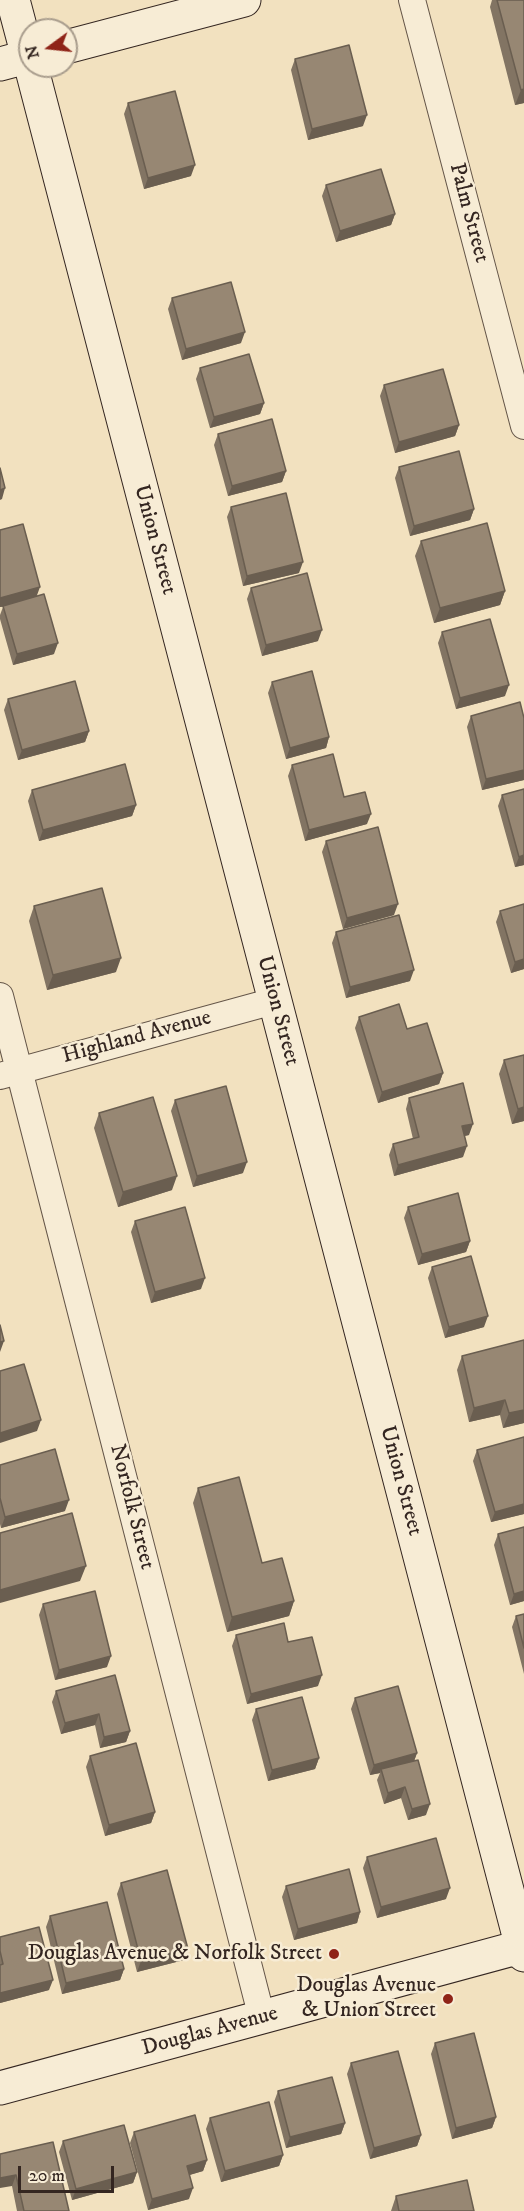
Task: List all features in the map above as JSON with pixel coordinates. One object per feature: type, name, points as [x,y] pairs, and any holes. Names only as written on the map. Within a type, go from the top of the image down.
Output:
[{"type":"street","name":"Union Street","points":[[14,0],[18,25]]},
{"type":"street","points":[[78,44],[244,0]]},
{"type":"street","name":"Palm Street","points":[[412,0],[524,426]]},
{"type":"street","name":"Union Street","points":[[28,78],[523,1949]]},
{"type":"street","name":"Norfolk Street","points":[[0,996],[10,1073],[262,2018]]},
{"type":"street","name":"Highland Avenue","points":[[10,1073],[274,1001]]},
{"type":"street","name":"Douglas Avenue","points":[[0,2088],[523,1949]]},
{"type":"building","points":[[497,0],[524,0],[524,89],[521,90]]},
{"type":"building","points":[[349,45],[367,115],[312,129],[295,59]]},
{"type":"building","points":[[175,91],[195,165],[148,178],[128,103]]},
{"type":"building","points":[[381,169],[395,214],[340,231],[326,185]]},
{"type":"building","points":[[231,282],[245,332],[186,349],[172,298]]},
{"type":"building","points":[[249,354],[264,403],[214,417],[200,368]]},
{"type":"building","points":[[443,369],[459,425],[399,442],[384,385]]},
{"type":"building","points":[[272,419],[286,471],[232,486],[218,434]]},
{"type":"building","points":[[459,451],[474,509],[414,526],[399,467]]},
{"type":"building","points":[[0,468],[5,488],[0,490]]},
{"type":"building","points":[[286,493],[303,562],[247,576],[231,507]]},
{"type":"building","points":[[487,523],[505,591],[440,608],[421,541]]},
{"type":"building","points":[[23,524],[40,587],[0,598],[0,530]]},
{"type":"building","points":[[307,573],[322,630],[266,645],[251,588]]},
{"type":"building","points":[[44,594],[58,643],[17,654],[3,606]]},
{"type":"building","points":[[490,619],[509,685],[460,698],[442,632]]},
{"type":"building","points":[[312,671],[329,737],[290,748],[272,682]]},
{"type":"building","points":[[75,681],[89,731],[22,750],[8,699]]},
{"type":"building","points":[[520,702],[524,718],[524,770],[486,779],[471,716]]},
{"type":"building","points":[[333,754],[344,797],[365,792],[371,814],[309,830],[292,765]]},
{"type":"building","points":[[125,764],[136,805],[43,830],[32,790]]},
{"type":"building","points":[[524,789],[524,855],[519,857],[502,795]]},
{"type":"building","points":[[378,827],[398,904],[347,918],[326,841]]},
{"type":"building","points":[[102,888],[121,958],[53,975],[34,906]]},
{"type":"building","points":[[524,904],[524,959],[515,962],[500,911]]},
{"type":"building","points":[[399,915],[414,970],[350,987],[336,932]]},
{"type":"building","points":[[399,1004],[407,1029],[427,1023],[443,1073],[382,1092],[359,1017]]},
{"type":"building","points":[[524,1055],[524,1107],[518,1109],[504,1060]]},
{"type":"building","points":[[463,1083],[473,1124],[462,1126],[467,1146],[398,1165],[393,1144],[419,1137],[409,1098]]},
{"type":"building","points":[[226,1086],[247,1162],[197,1176],[175,1100]]},
{"type":"building","points":[[153,1097],[177,1176],[123,1192],[99,1113]]},
{"type":"building","points":[[458,1193],[470,1241],[422,1254],[408,1207]]},
{"type":"building","points":[[185,1207],[205,1278],[155,1292],[135,1221]]},
{"type":"building","points":[[471,1256],[488,1316],[449,1327],[432,1267]]},
{"type":"building","points":[[0,1325],[4,1341],[0,1342]]},
{"type":"building","points":[[524,1340],[524,1410],[509,1413],[505,1400],[474,1408],[462,1356]]},
{"type":"building","points":[[24,1364],[41,1420],[0,1433],[0,1371]]},
{"type":"building","points":[[524,1437],[524,1504],[495,1512],[477,1450]]},
{"type":"building","points":[[55,1449],[69,1500],[5,1517],[0,1498],[0,1465]]},
{"type":"building","points":[[239,1477],[262,1563],[282,1558],[294,1601],[232,1617],[198,1488]]},
{"type":"building","points":[[72,1513],[86,1566],[0,1590],[0,1533]]},
{"type":"building","points":[[524,1527],[524,1591],[514,1594],[498,1534]]},
{"type":"building","points":[[95,1591],[111,1656],[59,1670],[43,1604]]},
{"type":"building","points":[[524,1614],[524,1648],[516,1616]]},
{"type":"building","points":[[284,1623],[288,1642],[312,1637],[322,1675],[251,1694],[236,1635]]},
{"type":"building","points":[[115,1675],[130,1731],[104,1737],[99,1714],[65,1723],[56,1691]]},
{"type":"building","points":[[398,1686],[417,1753],[374,1765],[355,1698]]},
{"type":"building","points":[[302,1697],[319,1758],[272,1770],[256,1709]]},
{"type":"building","points":[[136,1743],[155,1812],[109,1825],[90,1756]]},
{"type":"building","points":[[418,1760],[430,1804],[412,1809],[405,1787],[388,1793],[381,1769]]},
{"type":"building","points":[[436,1838],[450,1888],[381,1907],[367,1857]]},
{"type":"building","points":[[349,1869],[360,1912],[298,1929],[286,1886]]},
{"type":"building","points":[[167,1870],[188,1949],[141,1961],[121,1883]]},
{"type":"building","points":[[107,1902],[124,1969],[66,1983],[50,1916]]},
{"type":"building","points":[[39,1927],[53,1980],[0,1993],[0,1965],[3,1964],[0,1937]]},
{"type":"building","points":[[474,2033],[496,2117],[456,2128],[435,2043]]},
{"type":"building","points":[[398,2051],[421,2135],[374,2148],[351,2063]]},
{"type":"building","points":[[332,2077],[345,2123],[290,2137],[278,2091]]},
{"type":"building","points":[[269,2102],[283,2155],[225,2171],[210,2118]]},
{"type":"building","points":[[195,2115],[207,2160],[187,2166],[193,2188],[152,2199],[134,2132]]},
{"type":"building","points":[[124,2125],[137,2172],[76,2189],[63,2141]]},
{"type":"building","points":[[53,2142],[69,2211],[24,2211],[16,2175],[0,2178],[0,2154]]},
{"type":"building","points":[[467,2180],[474,2211],[399,2211],[396,2196]]},
{"type":"place","name":"Douglas Avenue & Norfolk Street","points":[[334,1954]]},
{"type":"place","name":"Douglas Avenue & Union Street","points":[[448,1999]]}]
